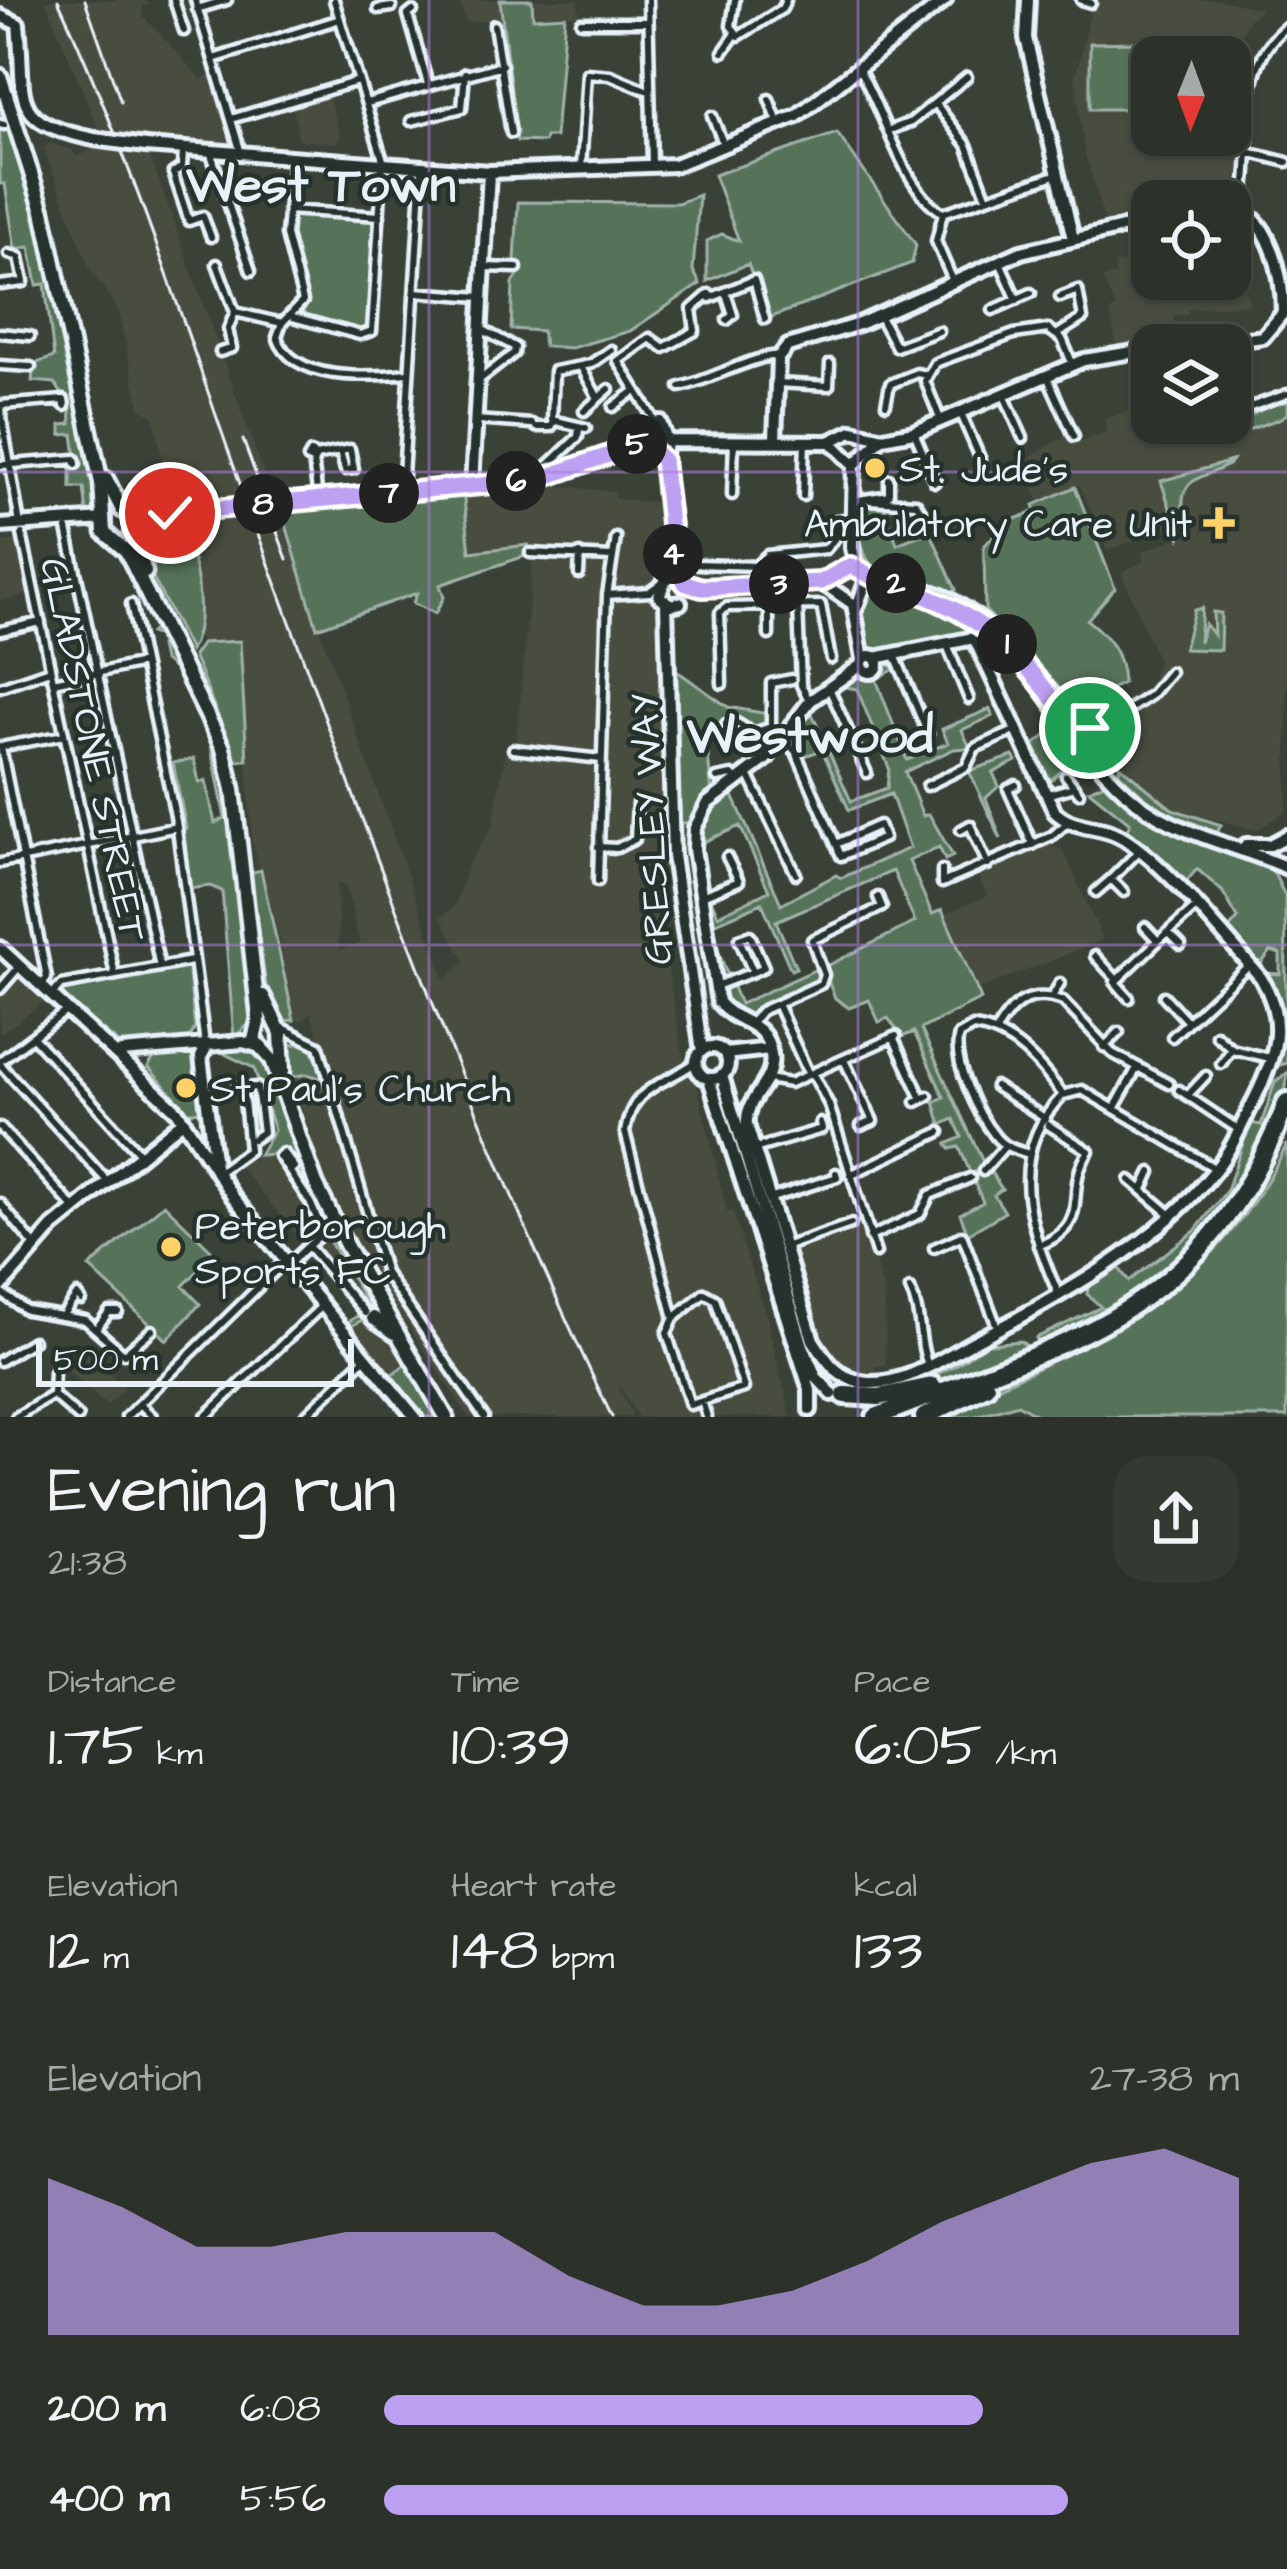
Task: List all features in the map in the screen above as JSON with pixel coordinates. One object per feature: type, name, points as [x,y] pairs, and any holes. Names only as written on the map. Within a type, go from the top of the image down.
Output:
[{"type":"highway","points":[[924,1417],[1010,1370],[1083,1338],[1161,1286],[1232,1211],[1262,1162],[1287,1102]]},
{"type":"highway","points":[[882,1416],[1117,1326],[1167,1290],[1240,1213],[1287,1124]]},
{"type":"highway","points":[[838,1395],[891,1396],[1010,1370]]},
{"type":"main road","points":[[0,60],[40,178],[107,481],[128,512],[156,596],[229,745],[241,802],[258,975],[279,1034],[286,1093],[350,1240],[449,1417]]},
{"type":"main road","points":[[0,76],[43,211],[110,538],[126,550],[223,748],[233,789],[252,1040],[281,1077]]},
{"type":"main road","points":[[105,517],[128,512]]},
{"type":"main road","points":[[110,538],[133,531]]},
{"type":"main road","points":[[252,1040],[279,1034]]},
{"type":"main road","points":[[252,1040],[279,1034]]},
{"type":"main road","points":[[369,1316],[394,1318]]},
{"type":"main road","points":[[369,1316],[394,1332],[433,1382]]},
{"type":"main road","points":[[394,1318],[414,1358]]},
{"type":"street","points":[[174,0],[181,27]]},
{"type":"street","points":[[226,0],[196,4],[242,156]]},
{"type":"street","points":[[293,317],[359,334],[371,332],[383,166],[336,0]]},
{"type":"street","points":[[648,0],[646,90],[652,167]]},
{"type":"street","points":[[735,0],[731,26],[735,35]]},
{"type":"street","points":[[735,35],[748,34],[786,0]]},
{"type":"street","points":[[1,16],[18,24],[25,101],[33,119],[48,129],[211,154],[489,172],[652,167],[724,147],[779,125],[945,0]]},
{"type":"street","points":[[1028,0],[1026,38],[1073,239]]},
{"type":"street","points":[[1081,0],[1091,4]]},
{"type":"street","points":[[413,11],[408,15],[428,84]]},
{"type":"street","points":[[213,59],[340,20]]},
{"type":"street","points":[[581,22],[646,22]]},
{"type":"street","points":[[494,25],[511,133]]},
{"type":"street","points":[[1251,115],[1256,69],[1267,46],[1287,26]]},
{"type":"street","points":[[723,52],[735,35]]},
{"type":"street","points":[[365,103],[502,65]]},
{"type":"street","points":[[857,68],[903,166],[943,213]]},
{"type":"street","points":[[581,170],[587,73],[610,75],[646,90]]},
{"type":"street","points":[[411,121],[461,108],[465,74]]},
{"type":"street","points":[[890,130],[906,125],[968,77]]},
{"type":"street","points":[[231,119],[358,81]]},
{"type":"street","points":[[769,99],[779,125]]},
{"type":"street","points":[[935,103],[967,145],[987,198]]},
{"type":"street","points":[[712,116],[724,147]]},
{"type":"street","points":[[183,151],[182,167],[173,173],[189,220],[203,216],[211,236]]},
{"type":"street","points":[[1251,153],[1287,162]]},
{"type":"street","points":[[211,154],[251,271]]},
{"type":"street","points":[[293,159],[286,235],[304,291],[293,317],[282,323],[277,337],[282,353],[294,363],[362,377],[410,373]]},
{"type":"street","points":[[402,492],[422,168]]},
{"type":"street","points":[[472,485],[489,172]]},
{"type":"street","points":[[943,213],[1058,174]]},
{"type":"street","points":[[288,210],[380,216]]},
{"type":"street","points":[[943,213],[936,241],[952,281]]},
{"type":"street","points":[[1251,215],[1265,232],[1283,314],[1268,334],[1251,338]]},
{"type":"street","points":[[680,387],[714,380],[766,354],[879,315],[1000,262],[1131,226]]},
{"type":"street","points":[[0,285],[24,284],[19,256],[9,254]]},
{"type":"street","points":[[1000,262],[1016,300]]},
{"type":"street","points":[[218,264],[236,312],[228,329],[232,348],[220,352]]},
{"type":"street","points":[[484,267],[517,268]]},
{"type":"street","points":[[618,361],[650,338],[664,348],[695,331],[692,309],[753,278],[765,319]]},
{"type":"street","points":[[1058,334],[1083,318],[1078,290],[1060,297]]},
{"type":"street","points":[[415,292],[481,297]]},
{"type":"street","points":[[726,293],[733,316]]},
{"type":"street","points":[[993,310],[1031,293]]},
{"type":"street","points":[[236,312],[282,323]]},
{"type":"street","points":[[879,315],[896,346],[939,331]]},
{"type":"street","points":[[477,382],[514,353],[515,347],[479,328]]},
{"type":"street","points":[[926,375],[935,364],[1014,334],[1048,329],[1058,334],[1073,365]]},
{"type":"street","points":[[0,333],[30,336]]},
{"type":"street","points":[[475,421],[551,427],[554,371],[581,367],[609,348],[636,389],[663,460],[683,601]]},
{"type":"street","points":[[128,512],[173,513],[535,477],[652,436],[829,442],[855,449],[914,432],[1100,355],[1131,351]]},
{"type":"street","points":[[775,440],[781,352]]},
{"type":"street","points":[[829,397],[830,364]]},
{"type":"street","points":[[0,365],[31,367]]},
{"type":"street","points":[[581,367],[598,398]]},
{"type":"street","points":[[886,404],[890,384],[916,373],[926,375]]},
{"type":"street","points":[[926,375],[941,421]]},
{"type":"street","points":[[1047,376],[1074,436]]},
{"type":"street","points":[[777,383],[829,386]]},
{"type":"street","points":[[584,411],[609,389]]},
{"type":"street","points":[[613,407],[636,389]]},
{"type":"street","points":[[1251,407],[1287,394]]},
{"type":"street","points":[[1004,395],[1023,437]]},
{"type":"street","points":[[0,405],[66,402]]},
{"type":"street","name":"GLADSTONE STREET","points":[[0,405],[5,465],[115,975]]},
{"type":"street","points":[[961,413],[981,460]]},
{"type":"street","points":[[535,477],[549,456],[557,460],[582,428],[554,422]]},
{"type":"street","points":[[914,432],[935,482]]},
{"type":"street","points":[[732,495],[734,439]]},
{"type":"street","points":[[803,496],[805,441]]},
{"type":"street","points":[[855,449],[852,581],[856,612],[871,660],[928,734]]},
{"type":"street","points":[[318,498],[314,459],[340,451]]},
{"type":"street","points":[[5,465],[77,461]]},
{"type":"street","points":[[870,500],[890,496],[889,479]]},
{"type":"street","points":[[128,512],[164,500],[164,484]]},
{"type":"street","points":[[853,501],[916,503],[925,517]]},
{"type":"street","points":[[133,531],[173,513]]},
{"type":"street","points":[[0,526],[94,524],[105,517]]},
{"type":"street","points":[[698,563],[756,566],[767,555],[826,549],[832,546],[837,520],[853,518]]},
{"type":"street","points":[[68,525],[110,538]]},
{"type":"street","points":[[68,525],[160,967]]},
{"type":"street","points":[[598,881],[607,595],[616,538]]},
{"type":"street","points":[[530,553],[613,557]]},
{"type":"street","points":[[579,574],[580,554]]},
{"type":"street","points":[[649,592],[674,560]]},
{"type":"street","points":[[662,581],[683,581],[702,588],[884,582],[952,601],[1029,670],[1123,790],[1158,814],[1225,844],[1287,865],[1287,840],[1265,846],[1225,844]]},
{"type":"street","name":"GRESLEY WAY","points":[[662,581],[670,620],[674,856],[700,1033],[810,1390],[808,1414]]},
{"type":"street","points":[[670,620],[683,601],[702,588]]},
{"type":"street","points":[[607,595],[649,592],[664,601],[683,601]]},
{"type":"street","points":[[798,604],[801,685],[810,701]]},
{"type":"street","points":[[769,605],[770,634]]},
{"type":"street","points":[[722,684],[721,610],[823,606],[831,658]]},
{"type":"street","points":[[134,610],[177,826],[208,1091],[205,1140],[216,1171],[416,1417]]},
{"type":"street","points":[[0,631],[41,622]]},
{"type":"street","points":[[967,636],[979,643],[1046,796],[1067,823],[1108,831],[1139,851],[1249,964],[1276,1010],[1273,1059],[1239,1130],[1216,1169],[1171,1214],[1059,1294],[998,1329],[900,1379],[871,1383],[830,1366],[813,1340],[753,1149],[747,1109],[769,1079],[770,1049],[765,1033],[752,1022],[725,1011],[713,987],[699,897],[695,828],[708,802],[743,777],[782,740],[810,701],[829,688],[871,660],[967,636]]},
{"type":"street","points":[[946,642],[969,699]]},
{"type":"street","points":[[53,682],[143,663]]},
{"type":"street","points":[[0,687],[50,670]]},
{"type":"street","points":[[1084,736],[1158,687],[1170,671]]},
{"type":"street","points":[[792,679],[771,683],[771,727],[796,752],[841,856],[884,838],[879,825],[836,844]]},
{"type":"street","points":[[1084,736],[1158,687]]},
{"type":"street","points":[[829,688],[867,773]]},
{"type":"street","points":[[728,725],[737,723],[753,734],[771,727]]},
{"type":"street","points":[[927,786],[966,767],[975,748],[1017,730]]},
{"type":"street","points":[[42,985],[46,978],[0,747],[64,734]]},
{"type":"street","points":[[1084,736],[1158,814]]},
{"type":"street","points":[[513,749],[601,758]]},
{"type":"street","points":[[1046,796],[1076,790],[1066,776]]},
{"type":"street","points":[[717,778],[743,777]]},
{"type":"street","points":[[743,777],[796,874]]},
{"type":"street","points":[[1016,785],[1008,789],[1033,845]]},
{"type":"street","points":[[598,847],[617,848],[635,839],[637,803]]},
{"type":"street","points":[[942,870],[942,883],[1033,845],[1067,823]]},
{"type":"street","points":[[961,830],[970,825],[988,865]]},
{"type":"street","points":[[0,863],[177,826]]},
{"type":"street","points":[[1096,892],[1139,851]]},
{"type":"street","points":[[699,897],[739,881],[727,857]]},
{"type":"street","points":[[1111,879],[1124,892]]},
{"type":"street","points":[[752,1022],[823,980],[814,937],[882,907],[878,897]]},
{"type":"street","points":[[1117,980],[1195,908]]},
{"type":"street","points":[[1145,927],[1158,941]]},
{"type":"street","points":[[1169,933],[1181,945]]},
{"type":"street","points":[[713,987],[764,967],[750,935],[739,939],[753,971]]},
{"type":"street","points":[[0,948],[17,969],[42,985],[151,1081],[205,1140]]},
{"type":"street","points":[[1096,956],[1129,998]]},
{"type":"street","points":[[52,994],[62,985],[192,961]]},
{"type":"street","points":[[1172,1037],[1249,964]]},
{"type":"street","points":[[0,989],[17,969]]},
{"type":"street","points":[[1052,997],[1060,983]]},
{"type":"street","points":[[996,1031],[1019,1002],[1036,994],[1052,997],[1063,1001],[1104,1046],[1169,1084]]},
{"type":"street","points":[[1164,996],[1188,1022]]},
{"type":"street","points":[[777,1004],[811,1074],[876,1252]]},
{"type":"street","points":[[68,1010],[0,1063],[109,1182]]},
{"type":"street","points":[[118,1051],[182,1048],[193,1043],[200,1029]]},
{"type":"street","points":[[1029,1154],[1005,1146],[993,1134],[956,1054],[958,1035],[966,1030],[996,1031],[1036,1059],[1063,1095]]},
{"type":"street","points":[[1104,1046],[1119,1032]]},
{"type":"street","points":[[279,1034],[302,1034],[319,1046],[385,1273],[484,1417]]},
{"type":"street","points":[[279,1034],[302,1034]]},
{"type":"street","points":[[1216,1035],[1232,1048],[1273,1059]]},
{"type":"street","points":[[769,1079],[784,1086],[895,1036],[922,1099]]},
{"type":"street","points":[[33,1037],[143,1157]]},
{"type":"street","points":[[182,1048],[204,1052],[252,1040]]},
{"type":"street","points":[[1221,1064],[1232,1048]]},
{"type":"street","points":[[674,1318],[625,1132],[630,1108],[642,1091],[708,1065],[770,1049]]},
{"type":"street","points":[[151,1081],[146,1063],[158,1051]]},
{"type":"street","points":[[844,1060],[873,1120],[861,1126]]},
{"type":"street","name":"GRESLEY WAY","points":[[708,1065],[802,1346],[816,1377],[838,1395]]},
{"type":"street","points":[[1114,1109],[1137,1068]]},
{"type":"street","points":[[1206,1076],[1183,1093],[1239,1130]]},
{"type":"street","points":[[995,1086],[1089,1151],[1080,1164],[1075,1217],[1068,1230],[1038,1246]]},
{"type":"street","points":[[208,1091],[257,1087],[263,1132],[254,1139]]},
{"type":"street","points":[[1059,1294],[1038,1246],[1026,1199],[1029,1154],[1063,1095],[1082,1090],[1216,1169]]},
{"type":"street","points":[[238,1161],[249,1150],[244,1100]]},
{"type":"street","points":[[152,1330],[124,1354],[96,1329],[64,1313],[26,1310],[0,1290],[74,1208],[184,1120]]},
{"type":"street","points":[[0,1127],[74,1208]]},
{"type":"street","points":[[753,1149],[822,1128]]},
{"type":"street","points":[[850,1174],[940,1132]]},
{"type":"street","points":[[983,1171],[1005,1146]]},
{"type":"street","points":[[216,1171],[252,1156]]},
{"type":"street","points":[[127,1417],[323,1232],[291,1170]]},
{"type":"street","points":[[1143,1189],[1151,1172]]},
{"type":"street","points":[[768,1199],[838,1177]]},
{"type":"street","points":[[870,1237],[920,1214],[930,1196],[970,1178]]},
{"type":"street","points":[[1130,1180],[1171,1214]]},
{"type":"street","points":[[0,1203],[35,1246]]},
{"type":"street","points":[[783,1247],[851,1225]]},
{"type":"street","points":[[934,1248],[963,1235],[998,1329]]},
{"type":"street","points":[[309,1247],[369,1316],[347,1330]]},
{"type":"street","points":[[910,1289],[919,1308],[920,1346],[928,1366]]},
{"type":"street","points":[[704,1293],[715,1299],[744,1388],[702,1401],[690,1405],[667,1333],[674,1318],[704,1293]]},
{"type":"street","points":[[64,1313],[77,1294],[81,1300]]},
{"type":"street","points":[[205,1417],[324,1304]]},
{"type":"street","points":[[96,1329],[110,1312],[118,1312]]},
{"type":"street","points":[[0,1361],[32,1341]]},
{"type":"street","points":[[304,1417],[369,1355]]},
{"type":"street","points":[[53,1395],[54,1372]]},
{"type":"street","points":[[16,1417],[53,1395]]},
{"type":"street","points":[[53,1395],[78,1417]]},
{"type":"street","points":[[808,1414],[838,1395],[859,1401],[882,1416]]},
{"type":"street","points":[[702,1401],[707,1417]]},
{"type":"street","points":[[140,1404],[153,1417]]},
{"type":"shaded area","points":[[45,0],[144,0],[149,5],[143,5],[142,15],[202,80],[214,71],[240,158],[148,150],[445,980],[465,962],[441,917],[455,906],[468,864],[493,825],[505,753],[516,745],[534,545],[470,552],[463,491],[532,484],[614,491],[614,499],[662,503],[668,566],[653,584],[653,605],[660,612],[660,698],[666,700],[665,849],[652,859],[663,942],[686,1074],[695,1077],[727,1212],[732,1211],[766,1315],[791,1417],[638,1417],[613,1375],[633,1417],[469,1417],[370,1269],[323,1173],[292,1077],[318,1075],[333,1083],[311,1012],[304,1020],[294,1020],[280,940],[252,841],[240,642],[202,643],[198,637],[189,543],[167,484],[154,417],[140,407],[117,307],[91,271],[44,149],[49,143],[72,150],[76,157],[105,144]],"holes":[[[337,885],[346,885],[360,944],[339,950]]]},
{"type":"shaded area","points":[[459,0],[577,0],[580,15],[466,22]]},
{"type":"shaded area","points":[[1093,0],[1220,0],[1261,9],[1240,36],[1131,36],[1131,156],[1242,156],[1240,178],[1131,180],[1131,223],[1107,228],[1085,154],[1075,78]]},
{"type":"shaded area","points":[[328,95],[341,138],[336,143],[299,140],[293,106]]},
{"type":"shaded area","points":[[1131,260],[1131,300],[1249,300],[1250,304],[1188,309],[1188,315],[1174,316],[1174,324],[1131,324],[1131,348],[1117,349],[1110,311],[1116,308],[1102,279],[1116,275],[1114,264]]},
{"type":"shaded area","points":[[1287,402],[1287,810],[1257,830],[1172,809],[1119,765],[1108,709],[1150,686],[1158,661],[1121,572],[1145,561],[1141,552],[1179,537],[1173,528],[1107,550],[1080,485],[1038,500],[1022,461],[1063,438],[1075,434],[1082,442],[1107,431],[1104,419],[1131,410],[1131,444],[1251,444],[1251,419]]},
{"type":"shaded area","points":[[19,540],[30,594],[0,601],[0,542]]},
{"type":"shaded area","points":[[1047,844],[1063,850],[1103,940],[979,989],[945,914],[987,896],[978,875]]},
{"type":"shaded area","points":[[19,974],[47,1000],[0,1034],[0,994]]},
{"type":"shaded area","points":[[279,1149],[291,1152],[333,1247],[409,1362],[391,1374],[348,1322],[359,1311],[238,1164]]},
{"type":"shaded area","points":[[849,1229],[864,1229],[884,1291],[886,1366],[875,1366],[875,1378],[838,1365],[815,1337],[789,1253]]},
{"type":"shaded area","points":[[90,1355],[125,1388],[107,1406],[59,1363],[81,1364]]},
{"type":"green space","points":[[500,0],[532,0],[533,18],[565,16],[555,137],[545,137],[544,142],[517,141]]},
{"type":"green space","points":[[1131,42],[1131,109],[1090,109],[1090,43]]},
{"type":"green space","points":[[0,82],[43,223],[101,514],[87,514],[84,488],[71,488],[71,461],[77,464],[73,434],[61,435],[61,425],[71,424],[70,407],[55,383],[32,381],[34,364],[54,357],[45,284],[37,285],[30,247],[15,249],[5,184],[0,184]]},
{"type":"green space","points":[[837,133],[916,245],[912,263],[769,318],[748,264],[707,281],[707,241],[722,234],[739,241],[714,175]]},
{"type":"green space","points":[[699,195],[693,270],[700,284],[630,331],[571,348],[544,346],[542,331],[511,329],[513,283],[522,270],[515,261],[518,202],[678,203]]},
{"type":"green space","points":[[291,213],[368,218],[375,223],[367,332],[303,317]]},
{"type":"green space","points":[[1287,397],[1287,414],[1279,419],[1251,429],[1251,416]]},
{"type":"green space","points":[[1232,461],[1189,485],[1183,497],[1180,538],[1161,481]]},
{"type":"green space","points":[[1075,487],[1115,588],[1087,620],[1113,647],[1123,683],[1086,701],[1088,707],[1081,711],[985,610],[984,546],[1007,522]]},
{"type":"green space","points":[[463,491],[470,552],[528,545],[525,556],[440,585],[444,597],[435,614],[413,603],[417,593],[317,628],[282,512],[310,504]]},
{"type":"green space","points":[[858,506],[884,507],[897,544],[930,531],[956,590],[950,593],[893,577],[870,564]]},
{"type":"green space","points":[[181,525],[198,588],[199,622],[190,651],[150,572],[159,556],[152,537],[160,528]]},
{"type":"green space","points":[[875,590],[936,602],[989,634],[980,643],[975,637],[873,655],[866,646],[859,604]]},
{"type":"green space","points":[[147,602],[221,751],[234,818],[236,887],[252,1021],[234,1038],[222,891],[210,886],[188,889],[181,830],[186,828],[173,763],[194,759],[199,782],[206,781],[215,823],[225,818],[209,735],[176,671],[163,660],[158,637],[150,633],[154,629],[142,605]]},
{"type":"green space","points":[[1202,608],[1199,642],[1205,624],[1214,636],[1213,612],[1221,613],[1220,650],[1184,649],[1194,610]]},
{"type":"green space","points":[[240,641],[247,760],[237,761],[193,656],[202,643]]},
{"type":"green space","points":[[885,662],[895,669],[876,679],[907,760],[948,743],[942,729],[990,709],[993,716],[962,730],[970,748],[954,749],[905,772],[923,816],[929,814],[953,856],[945,860],[939,847],[909,861],[932,914],[942,910],[981,999],[921,1029],[985,1166],[976,1171],[990,1171],[1002,1189],[994,1195],[1005,1212],[968,1234],[960,1214],[983,1202],[959,1147],[950,1149],[947,1144],[962,1137],[954,1119],[941,1125],[934,1102],[944,1097],[914,1032],[902,1037],[888,1018],[879,1022],[869,1000],[849,1008],[835,998],[823,968],[915,922],[893,871],[776,921],[796,968],[791,970],[762,903],[709,926],[729,979],[715,977],[704,899],[710,897],[718,915],[769,891],[740,826],[696,845],[709,806],[731,791],[781,904],[836,875],[841,878],[910,848],[891,794],[849,810],[822,750],[802,757],[789,741],[809,707],[851,801],[887,788],[889,768],[857,689],[840,686]]},
{"type":"green space","points":[[677,671],[728,707],[768,714],[768,723],[755,731],[746,726],[706,737],[712,794],[693,823],[678,823]]},
{"type":"green space","points":[[1057,728],[1079,756],[1046,784],[1029,748]]},
{"type":"green space","points":[[1013,756],[1016,761],[993,773],[999,786],[986,798],[1001,839],[969,771]]},
{"type":"green space","points":[[1119,765],[1172,809],[1221,825],[1217,833],[1153,806],[1119,773]]},
{"type":"green space","points":[[1108,781],[1154,821],[1271,867],[1285,896],[1287,1063],[1280,1065],[1279,1059],[1279,995],[1265,973],[1280,974],[1280,954],[1271,951],[1257,969],[1224,935],[1238,918],[1222,891],[1197,869],[1180,889],[1125,835],[1130,823],[1089,790]]},
{"type":"green space","points":[[261,870],[294,1020],[278,1021],[270,1011],[249,873]]},
{"type":"green space","points":[[188,965],[195,1028],[187,1043],[127,1050],[61,996],[63,989]]},
{"type":"green space","points":[[817,969],[819,981],[749,1017],[722,1003],[719,990],[732,985],[740,1004]]},
{"type":"green space","points":[[309,1042],[327,1080],[307,1074],[292,1077],[290,1045]]},
{"type":"green space","points":[[225,1047],[257,1050],[269,1062],[381,1310],[351,1326],[348,1322],[370,1308],[325,1234],[291,1153],[259,1155],[274,1130],[254,1068],[225,1054]]},
{"type":"green space","points":[[192,1052],[205,1111],[188,1112],[148,1067],[155,1056]]},
{"type":"green space","points":[[1287,1073],[1273,1129],[1257,1160],[1192,1250],[1137,1300],[1042,1350],[1036,1338],[1101,1307],[1087,1294],[1089,1283],[1117,1266],[1129,1281],[1195,1231],[1227,1190],[1250,1123],[1261,1125],[1275,1082]]},
{"type":"green space","points":[[1287,1144],[1287,1417],[1040,1417],[1018,1404],[973,1417],[932,1417],[1090,1342],[1180,1282],[1220,1244],[1256,1199]]},
{"type":"green space","points":[[164,1204],[215,1254],[183,1286],[200,1304],[167,1340],[89,1267]]},
{"type":"green space","points":[[1020,1341],[1034,1351],[933,1383],[881,1392],[831,1388],[830,1374],[856,1388],[905,1385],[958,1364],[980,1345]]},
{"type":"green space","points":[[411,1360],[442,1417],[422,1417],[391,1375]]},
{"type":"railway","points":[[58,0],[133,182],[285,609],[461,1075],[612,1417]]},
{"type":"railway","points":[[85,0],[121,102]]},
{"type":"railway","points":[[243,440],[287,559]]},
{"type":"place","name":"St. Jude's","points":[[875,468]]},
{"type":"place","name":"Ambulatory Care Unit","points":[[1219,523]]},
{"type":"place","name":"St Paul's Church","points":[[186,1088]]},
{"type":"place","name":"Peterborough Sports FC","points":[[171,1247]]},
{"type":"district","name":"West Town","points":[[321,183]]},
{"type":"district","name":"Westwood","points":[[810,734]]},
{"type":"route","points":[[170,513],[537,480],[643,443],[663,460],[674,560],[685,583],[702,588],[821,582],[842,569],[857,567],[884,582],[920,590],[980,620],[1039,679],[1082,734],[1090,728]]}]
